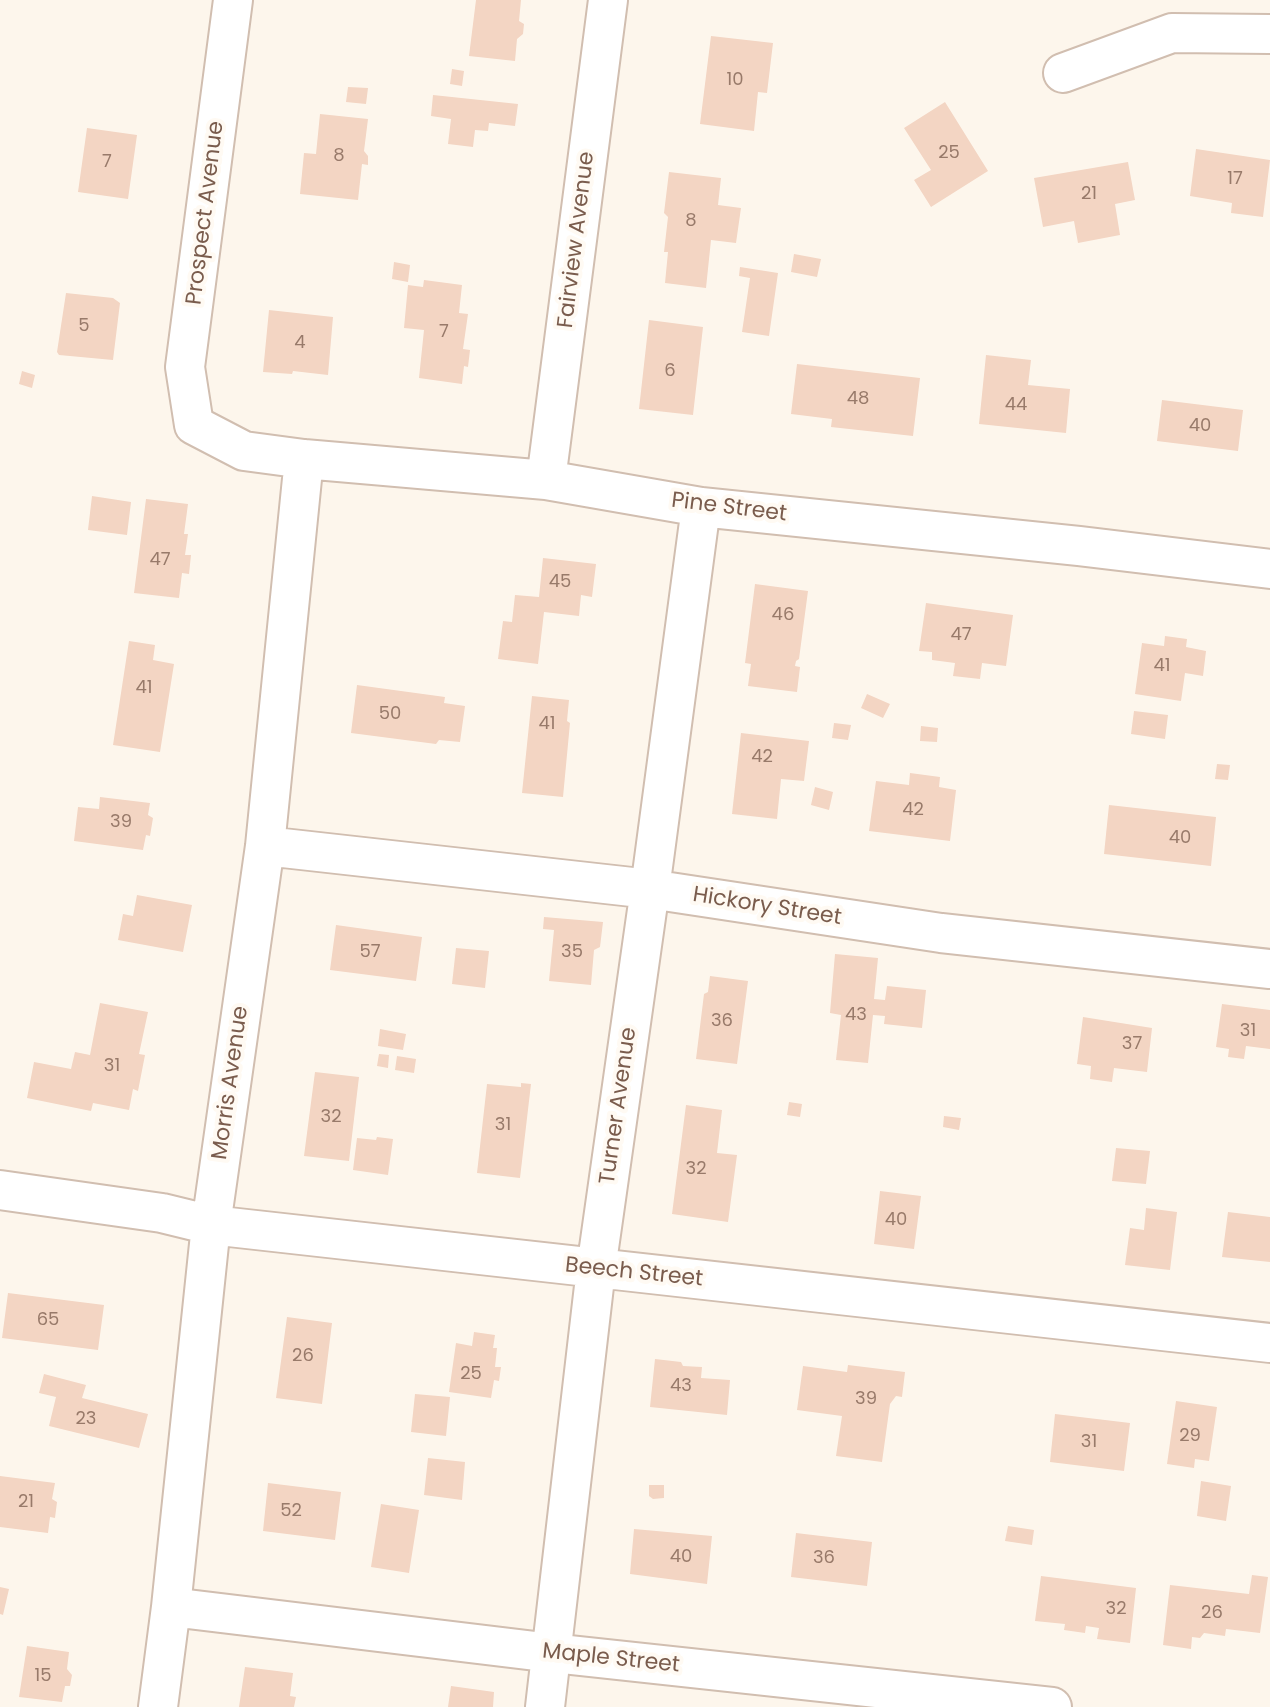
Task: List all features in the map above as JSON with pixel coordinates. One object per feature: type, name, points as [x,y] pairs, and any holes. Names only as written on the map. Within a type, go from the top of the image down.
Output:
[{"type":"street","name":"Prospect Avenue","points":[[194,425],[185,367],[233,0]]},
{"type":"street","name":"Fairview Avenue","points":[[546,480],[608,0]]},
{"type":"street","points":[[1063,73],[1174,16],[1270,34]]},
{"type":"street","name":"Pine Street","points":[[194,425],[244,451],[546,480],[701,507],[1270,569]]},
{"type":"street","name":"Morris Avenue","points":[[158,1707],[211,1225],[265,846],[304,459]]},
{"type":"street","name":"Turner Avenue","points":[[545,1707],[596,1269],[701,507]]},
{"type":"street","name":"Hickory Street","points":[[265,846],[650,889],[941,933],[1270,969]]},
{"type":"street","name":"Beech Street","points":[[0,1190],[162,1213],[211,1225],[1270,1343]]},
{"type":"street","name":"Maple Street","points":[[171,1607],[921,1700],[1052,1707]]},
{"type":"building","points":[[476,0],[521,0],[519,21],[524,24],[523,34],[517,39],[515,61],[469,56]]},
{"type":"building","points":[[711,36],[773,43],[767,93],[758,92],[754,131],[700,124]]},
{"type":"building","points":[[452,69],[464,71],[462,86],[450,84]]},
{"type":"building","points":[[348,87],[368,88],[366,104],[346,102]]},
{"type":"building","points":[[433,95],[518,104],[515,126],[489,123],[488,131],[475,130],[473,147],[448,144],[451,119],[431,116]]},
{"type":"building","points":[[945,102],[988,171],[931,207],[914,180],[931,170],[904,128]]},
{"type":"building","points":[[320,114],[368,119],[364,151],[368,156],[368,165],[362,164],[358,200],[300,194],[304,153],[316,154]]},
{"type":"building","points":[[87,128],[137,135],[128,199],[78,192]]},
{"type":"building","points":[[1196,149],[1270,160],[1263,217],[1231,213],[1232,203],[1190,196]]},
{"type":"building","points":[[1128,162],[1135,200],[1115,204],[1120,235],[1078,243],[1074,221],[1043,227],[1034,178]]},
{"type":"building","points":[[669,172],[721,178],[718,205],[741,208],[736,243],[711,240],[706,288],[665,283],[668,252],[664,252],[668,217],[664,213]]},
{"type":"building","points":[[794,254],[821,259],[817,277],[791,272]]},
{"type":"building","points":[[394,262],[410,265],[408,282],[392,279]]},
{"type":"building","points":[[740,267],[778,273],[769,336],[742,332],[750,278],[739,276]]},
{"type":"building","points":[[424,280],[462,285],[459,313],[468,314],[463,349],[470,350],[462,384],[419,378],[424,330],[404,328],[408,285],[423,287]]},
{"type":"building","points":[[66,293],[113,298],[120,303],[113,360],[59,355]]},
{"type":"building","points":[[269,310],[333,317],[328,375],[263,372]]},
{"type":"building","points":[[649,320],[703,327],[693,415],[639,409]]},
{"type":"building","points":[[986,355],[1031,360],[1028,385],[1070,389],[1066,433],[979,424]]},
{"type":"building","points":[[797,364],[920,378],[913,436],[831,427],[832,419],[791,414]]},
{"type":"building","points":[[22,371],[35,375],[32,388],[19,384]]},
{"type":"building","points":[[1162,400],[1243,410],[1238,451],[1157,441]]},
{"type":"building","points":[[92,496],[131,502],[127,535],[88,530]]},
{"type":"building","points":[[146,499],[188,504],[185,555],[191,555],[189,574],[182,573],[179,598],[134,593]]},
{"type":"building","points":[[543,558],[596,564],[592,597],[581,595],[579,616],[544,612],[538,664],[498,659],[503,621],[512,622],[515,595],[539,597]]},
{"type":"building","points":[[755,584],[808,591],[799,659],[795,666],[800,667],[797,692],[748,686],[751,664],[745,663]]},
{"type":"building","points":[[926,603],[1013,615],[1006,666],[982,663],[980,679],[953,676],[955,663],[932,660],[932,652],[919,651]]},
{"type":"building","points":[[1165,636],[1187,639],[1186,647],[1206,651],[1203,676],[1185,673],[1181,701],[1135,694],[1142,643],[1164,646]]},
{"type":"building","points":[[129,641],[155,645],[153,660],[174,664],[160,752],[113,745]]},
{"type":"building","points":[[357,685],[445,697],[444,703],[465,706],[460,742],[439,740],[436,744],[351,733]]},
{"type":"building","points":[[867,694],[890,704],[883,718],[861,708]]},
{"type":"building","points":[[532,696],[569,700],[567,721],[570,723],[563,797],[522,793]]},
{"type":"building","points":[[1134,711],[1168,715],[1165,739],[1131,734]]},
{"type":"building","points":[[834,723],[851,725],[848,740],[832,738]]},
{"type":"building","points":[[921,726],[938,728],[937,742],[920,741]]},
{"type":"building","points":[[741,733],[809,741],[804,781],[781,779],[777,819],[732,814]]},
{"type":"building","points":[[1217,764],[1230,765],[1228,780],[1215,779]]},
{"type":"building","points":[[910,773],[940,777],[939,787],[956,790],[950,841],[869,831],[876,781],[909,785]]},
{"type":"building","points":[[815,787],[833,792],[829,810],[811,805]]},
{"type":"building","points":[[100,797],[150,803],[148,815],[153,818],[150,836],[146,835],[143,850],[74,841],[78,807],[99,809]]},
{"type":"building","points":[[1109,805],[1216,817],[1211,866],[1104,854]]},
{"type":"building","points":[[137,895],[192,905],[183,952],[118,940],[123,914],[133,916]]},
{"type":"building","points":[[544,917],[603,922],[600,947],[594,950],[591,985],[549,981],[554,930],[543,929]]},
{"type":"building","points":[[336,925],[422,937],[416,981],[330,970]]},
{"type":"building","points":[[456,948],[489,951],[485,988],[452,984]]},
{"type":"building","points":[[835,954],[878,958],[874,999],[885,1000],[887,986],[926,990],[922,1028],[884,1024],[885,1016],[873,1015],[868,1063],[836,1060],[841,1015],[830,1013]]},
{"type":"building","points":[[710,976],[748,981],[737,1064],[696,1059],[704,994],[708,992]]},
{"type":"building","points":[[100,1003],[148,1012],[139,1054],[145,1055],[138,1091],[133,1089],[129,1110],[93,1103],[91,1111],[27,1098],[34,1062],[71,1069],[75,1052],[90,1055]]},
{"type":"building","points":[[1222,1004],[1270,1010],[1270,1049],[1246,1046],[1244,1059],[1228,1057],[1229,1049],[1216,1047]]},
{"type":"building","points":[[1083,1017],[1152,1028],[1147,1072],[1114,1068],[1112,1082],[1090,1079],[1091,1066],[1077,1064]]},
{"type":"building","points":[[380,1029],[406,1034],[403,1050],[378,1046]]},
{"type":"building","points":[[379,1054],[389,1055],[388,1068],[377,1066]]},
{"type":"building","points":[[397,1056],[416,1059],[414,1073],[395,1070]]},
{"type":"building","points":[[315,1072],[359,1077],[349,1161],[304,1156]]},
{"type":"building","points":[[521,1083],[531,1084],[520,1178],[477,1173],[487,1084],[521,1087]]},
{"type":"building","points":[[789,1102],[802,1104],[800,1117],[787,1115]]},
{"type":"building","points":[[686,1105],[722,1110],[717,1153],[737,1155],[728,1222],[672,1214]]},
{"type":"building","points":[[944,1116],[961,1118],[959,1130],[943,1127]]},
{"type":"building","points":[[377,1137],[393,1139],[388,1175],[353,1170],[357,1138],[376,1140]]},
{"type":"building","points":[[1116,1148],[1150,1151],[1146,1184],[1112,1181]]},
{"type":"building","points":[[880,1191],[921,1196],[914,1249],[874,1244]]},
{"type":"building","points":[[1146,1208],[1177,1212],[1170,1270],[1125,1265],[1130,1228],[1144,1230]]},
{"type":"building","points":[[1228,1212],[1270,1217],[1270,1262],[1222,1257]]},
{"type":"building","points":[[8,1293],[104,1305],[98,1350],[2,1338]]},
{"type":"building","points":[[287,1317],[332,1323],[322,1404],[276,1398]]},
{"type":"building","points":[[474,1332],[495,1335],[495,1367],[501,1367],[499,1381],[494,1380],[491,1398],[449,1392],[456,1343],[472,1346]]},
{"type":"building","points":[[655,1359],[702,1367],[701,1378],[730,1380],[727,1415],[650,1407]]},
{"type":"building","points":[[848,1365],[905,1372],[902,1397],[896,1396],[890,1404],[882,1462],[836,1456],[842,1416],[797,1410],[803,1366],[847,1372]]},
{"type":"building","points":[[44,1374],[86,1385],[82,1398],[148,1414],[139,1448],[49,1426],[56,1397],[39,1393]]},
{"type":"building","points":[[415,1394],[450,1397],[446,1436],[411,1432]]},
{"type":"building","points":[[1176,1401],[1217,1407],[1209,1461],[1195,1459],[1194,1468],[1167,1464]]},
{"type":"building","points":[[1055,1414],[1130,1423],[1124,1471],[1050,1462]]},
{"type":"building","points":[[428,1458],[465,1462],[462,1500],[424,1495]]},
{"type":"building","points":[[0,1476],[55,1483],[52,1499],[57,1502],[55,1518],[50,1517],[48,1533],[0,1527]]},
{"type":"building","points":[[1201,1481],[1231,1486],[1226,1521],[1197,1516]]},
{"type":"building","points":[[268,1483],[341,1492],[335,1540],[263,1531]]},
{"type":"building","points":[[649,1485],[664,1485],[664,1498],[653,1499],[649,1496]]},
{"type":"building","points":[[381,1504],[419,1510],[409,1573],[371,1567]]},
{"type":"building","points":[[1008,1526],[1034,1530],[1032,1545],[1005,1541]]},
{"type":"building","points":[[634,1529],[712,1536],[707,1584],[630,1574]]},
{"type":"building","points":[[796,1533],[872,1542],[867,1586],[791,1577]]},
{"type":"building","points":[[1252,1575],[1268,1577],[1260,1633],[1226,1629],[1225,1636],[1204,1633],[1200,1638],[1192,1637],[1191,1649],[1163,1645],[1170,1585],[1249,1594]]},
{"type":"building","points":[[1041,1576],[1136,1588],[1130,1643],[1097,1639],[1099,1628],[1086,1626],[1085,1633],[1064,1630],[1065,1624],[1035,1621]]},
{"type":"building","points":[[0,1587],[9,1589],[3,1615],[0,1614]]},
{"type":"building","points":[[27,1646],[69,1652],[67,1669],[72,1675],[70,1686],[65,1686],[62,1702],[19,1697]]},
{"type":"building","points":[[245,1667],[293,1673],[290,1696],[296,1697],[294,1707],[239,1707]]},
{"type":"building","points":[[451,1686],[494,1692],[493,1707],[448,1707]]}]
